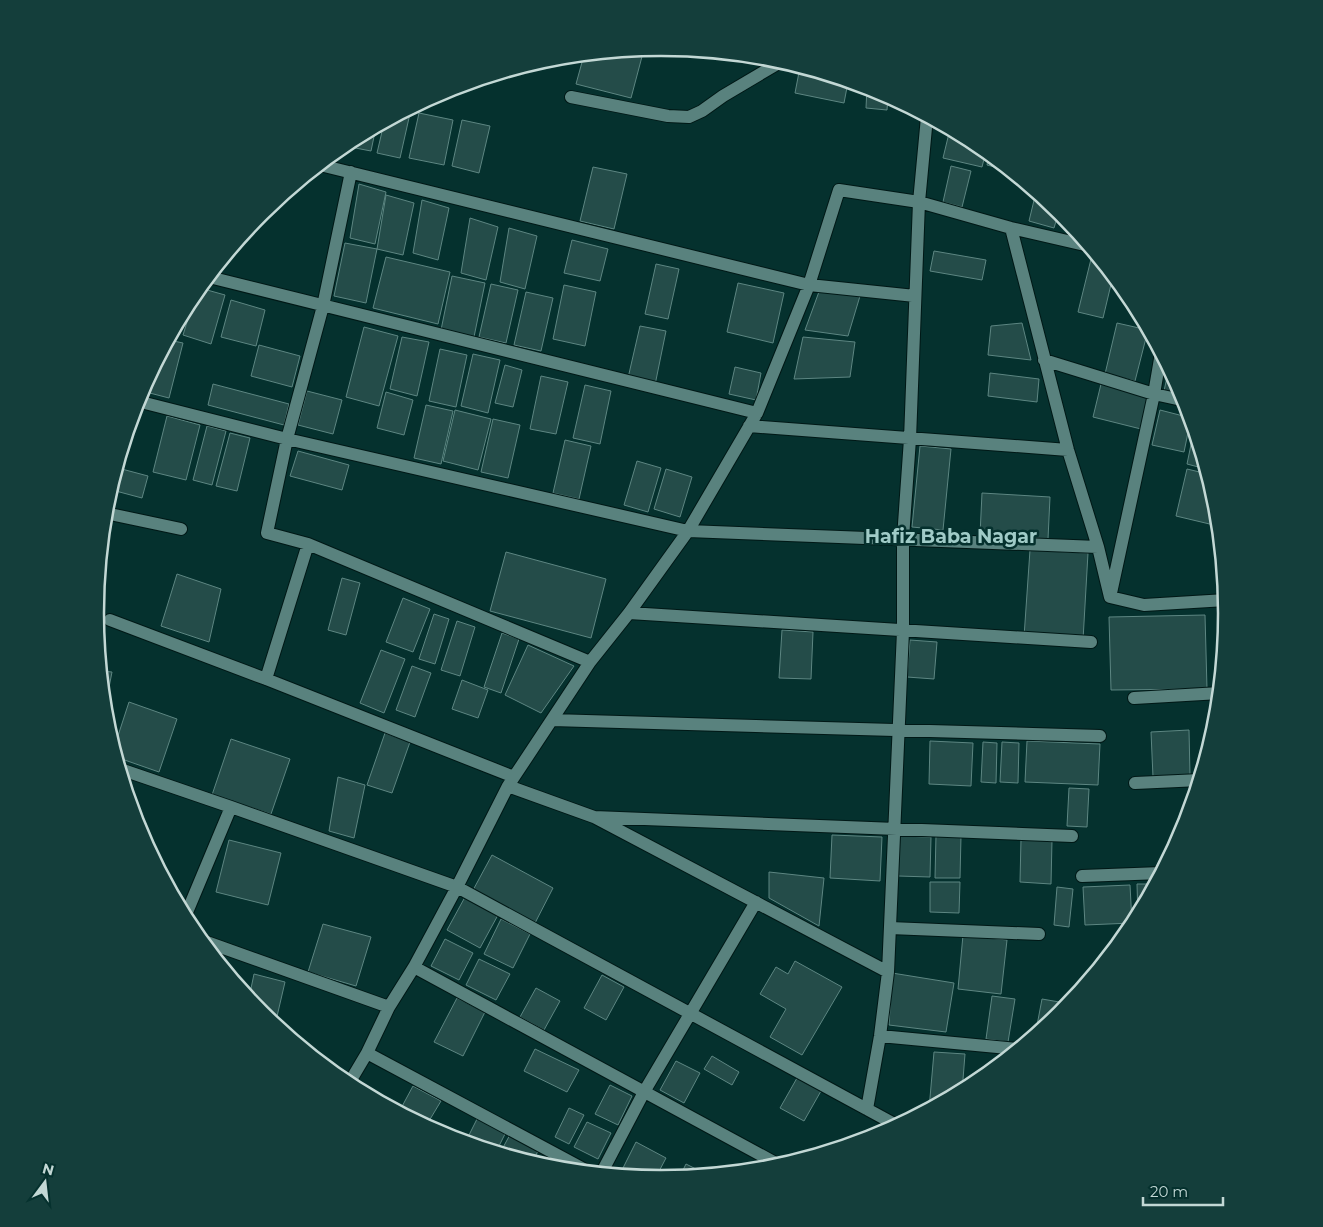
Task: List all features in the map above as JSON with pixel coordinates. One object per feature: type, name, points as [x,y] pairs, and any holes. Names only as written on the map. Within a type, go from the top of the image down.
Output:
[{"type":"street","points":[[571,97],[668,116],[689,116],[702,111],[723,96],[771,67]]},
{"type":"street","points":[[867,1109],[880,1036],[888,972],[897,730],[903,631],[903,538],[910,439],[919,202],[926,124]]},
{"type":"street","points":[[328,167],[809,286],[915,296]]},
{"type":"street","points":[[351,172],[323,306],[287,440],[268,534],[308,544],[590,662]]},
{"type":"street","points":[[353,1077],[367,1053],[389,1007],[414,968],[458,887],[511,781],[590,662],[629,613],[688,531],[757,413],[809,286],[839,190],[919,202],[1011,228],[1078,243]]},
{"type":"street","points":[[1011,228],[1068,450],[1098,547],[1110,597]]},
{"type":"street","points":[[216,279],[757,413]]},
{"type":"street","points":[[1044,360],[1154,394],[1175,399]]},
{"type":"street","points":[[1110,597],[1159,364]]},
{"type":"street","points":[[146,403],[287,440],[688,531],[1098,547]]},
{"type":"street","points":[[749,426],[1068,450]]},
{"type":"street","points":[[113,515],[181,529]]},
{"type":"street","points":[[266,679],[308,544]]},
{"type":"street","points":[[1110,597],[1144,605],[1219,600]]},
{"type":"street","points":[[629,613],[1091,642]]},
{"type":"street","points":[[110,620],[266,679],[594,817],[888,972]]},
{"type":"street","points":[[1134,698],[1213,693]]},
{"type":"street","points":[[552,720],[1100,736]]},
{"type":"street","points":[[127,771],[231,806],[458,887],[890,1121]]},
{"type":"street","points":[[1135,783],[1193,780]]},
{"type":"street","points":[[189,908],[231,806]]},
{"type":"street","points":[[594,817],[1072,836]]},
{"type":"street","points":[[1082,876],[1154,873]]},
{"type":"street","points":[[604,1168],[644,1092],[756,902]]},
{"type":"street","points":[[890,928],[1039,934]]},
{"type":"street","points":[[213,944],[389,1007]]},
{"type":"street","points":[[414,968],[770,1160]]},
{"type":"street","points":[[880,1036],[1010,1048]]},
{"type":"street","points":[[367,1053],[575,1164]]},
{"type":"building","points":[[642,57],[631,98],[576,84],[582,62]]},
{"type":"building","points":[[799,73],[847,88],[844,103],[795,93]]},
{"type":"building","points":[[867,96],[887,105],[887,110],[866,108]]},
{"type":"building","points":[[419,113],[453,120],[444,165],[409,158]]},
{"type":"building","points":[[409,117],[400,158],[377,153],[382,132]]},
{"type":"building","points":[[462,120],[490,126],[479,173],[452,166]]},
{"type":"building","points":[[948,136],[984,159],[982,167],[943,158]]},
{"type":"building","points":[[374,137],[371,151],[355,148]]},
{"type":"building","points":[[951,166],[971,171],[962,207],[943,202]]},
{"type":"building","points":[[593,167],[627,174],[614,229],[580,221]]},
{"type":"building","points":[[359,184],[386,192],[375,244],[350,238]]},
{"type":"building","points":[[386,195],[414,203],[403,255],[377,249]]},
{"type":"building","points":[[422,200],[449,208],[438,260],[413,253]]},
{"type":"building","points":[[1034,200],[1056,220],[1054,228],[1029,221]]},
{"type":"building","points":[[470,218],[498,227],[486,280],[461,273]]},
{"type":"building","points":[[509,228],[537,236],[525,289],[500,282]]},
{"type":"building","points":[[572,240],[608,249],[600,281],[564,273]]},
{"type":"building","points":[[345,243],[377,249],[366,303],[334,296]]},
{"type":"building","points":[[934,251],[986,260],[982,280],[930,271]]},
{"type":"building","points":[[386,257],[450,272],[438,324],[373,308]]},
{"type":"building","points":[[1091,259],[1111,284],[1103,318],[1078,312]]},
{"type":"building","points":[[656,264],[679,269],[668,319],[645,314]]},
{"type":"building","points":[[452,276],[485,283],[474,337],[441,330]]},
{"type":"building","points":[[738,283],[784,293],[773,343],[727,332]]},
{"type":"building","points":[[491,284],[518,290],[506,343],[479,337]]},
{"type":"building","points":[[564,285],[596,292],[585,346],[553,339]]},
{"type":"building","points":[[820,289],[860,296],[848,336],[805,330]]},
{"type":"building","points":[[208,290],[225,295],[211,344],[183,335],[187,322]]},
{"type":"building","points":[[526,292],[553,298],[541,351],[514,345]]},
{"type":"building","points":[[231,300],[265,310],[256,346],[221,337]]},
{"type":"building","points":[[1022,323],[1031,360],[988,355],[991,326]]},
{"type":"building","points":[[1117,323],[1140,328],[1146,338],[1135,381],[1105,374]]},
{"type":"building","points":[[640,326],[666,331],[655,385],[628,378]]},
{"type":"building","points":[[364,327],[398,336],[379,406],[346,397]]},
{"type":"building","points":[[402,337],[429,342],[417,396],[390,389]]},
{"type":"building","points":[[803,337],[855,342],[850,377],[794,379]]},
{"type":"building","points":[[176,341],[183,343],[169,398],[150,393]]},
{"type":"building","points":[[259,345],[300,356],[292,387],[251,376]]},
{"type":"building","points":[[440,349],[467,355],[456,407],[429,401]]},
{"type":"building","points":[[473,354],[500,360],[488,413],[461,406]]},
{"type":"building","points":[[505,365],[522,370],[513,407],[495,403]]},
{"type":"building","points":[[735,367],[761,373],[756,400],[729,394]]},
{"type":"building","points":[[990,373],[1039,379],[1037,402],[988,396]]},
{"type":"building","points":[[541,376],[568,382],[556,434],[530,429]]},
{"type":"building","points":[[1167,379],[1173,393],[1164,391]]},
{"type":"building","points":[[213,384],[289,404],[284,425],[208,405]]},
{"type":"building","points":[[1101,384],[1149,396],[1141,429],[1093,417]]},
{"type":"building","points":[[585,385],[611,391],[600,444],[573,438]]},
{"type":"building","points":[[307,391],[342,400],[333,434],[298,425]]},
{"type":"building","points":[[386,392],[413,400],[404,435],[377,428]]},
{"type":"building","points":[[426,405],[453,411],[441,464],[414,458]]},
{"type":"building","points":[[455,410],[491,419],[478,470],[443,461]]},
{"type":"building","points":[[1160,410],[1182,416],[1188,432],[1184,452],[1152,445]]},
{"type":"building","points":[[167,416],[200,425],[186,480],[153,472]]},
{"type":"building","points":[[493,419],[520,425],[508,478],[481,472]]},
{"type":"building","points":[[207,426],[226,431],[212,485],[193,480]]},
{"type":"building","points":[[230,433],[250,438],[237,491],[216,486]]},
{"type":"building","points":[[565,440],[591,446],[579,499],[553,493]]},
{"type":"building","points":[[1192,442],[1199,467],[1187,464]]},
{"type":"building","points":[[920,446],[951,449],[943,530],[912,527]]},
{"type":"building","points":[[298,451],[349,465],[342,490],[290,476]]},
{"type":"building","points":[[637,461],[661,468],[648,512],[624,505]]},
{"type":"building","points":[[123,469],[148,476],[142,498],[118,492]]},
{"type":"building","points":[[666,469],[692,477],[680,517],[654,509]]},
{"type":"building","points":[[1187,469],[1201,472],[1211,524],[1176,516]]},
{"type":"building","points":[[982,493],[1050,497],[1048,539],[980,535]]},
{"type":"building","points":[[1030,550],[1088,553],[1083,640],[1024,637]]},
{"type":"building","points":[[506,552],[606,579],[591,638],[490,611]]},
{"type":"building","points":[[177,574],[221,589],[209,642],[161,626]]},
{"type":"building","points":[[342,578],[360,583],[346,635],[328,630]]},
{"type":"building","points":[[403,598],[430,609],[413,652],[386,642]]},
{"type":"building","points":[[434,614],[449,619],[435,664],[419,659]]},
{"type":"building","points":[[1205,615],[1207,689],[1111,690],[1109,617]]},
{"type":"building","points":[[457,621],[475,627],[460,676],[441,670]]},
{"type":"building","points":[[782,630],[813,632],[811,679],[779,678]]},
{"type":"building","points":[[502,633],[519,639],[501,693],[484,687]]},
{"type":"building","points":[[910,640],[937,642],[934,679],[907,677]]},
{"type":"building","points":[[528,645],[574,666],[541,713],[505,695]]},
{"type":"building","points":[[381,650],[405,659],[384,713],[360,703]]},
{"type":"building","points":[[412,666],[431,673],[415,717],[396,710]]},
{"type":"building","points":[[107,672],[112,672],[109,687]]},
{"type":"building","points":[[462,680],[488,690],[478,718],[452,709]]},
{"type":"building","points":[[129,702],[177,719],[159,772],[124,760],[118,736]]},
{"type":"building","points":[[1189,730],[1190,775],[1153,777],[1151,732]]},
{"type":"building","points":[[385,733],[410,742],[392,793],[367,785]]},
{"type":"building","points":[[231,739],[290,759],[271,814],[212,795]]},
{"type":"building","points":[[930,741],[973,743],[971,786],[929,784]]},
{"type":"building","points":[[1027,741],[1100,744],[1098,785],[1025,782]]},
{"type":"building","points":[[983,742],[997,743],[996,783],[981,782]]},
{"type":"building","points":[[1002,742],[1019,743],[1018,783],[1000,782]]},
{"type":"building","points":[[338,777],[365,785],[354,838],[329,831]]},
{"type":"building","points":[[1069,788],[1089,789],[1087,827],[1067,826]]},
{"type":"building","points":[[832,835],[882,837],[880,881],[830,878]]},
{"type":"building","points":[[936,835],[961,836],[960,878],[935,878]]},
{"type":"building","points":[[899,836],[931,837],[930,877],[898,876]]},
{"type":"building","points":[[1021,839],[1052,840],[1051,884],[1020,882]]},
{"type":"building","points":[[229,840],[281,853],[268,905],[216,892]]},
{"type":"building","points":[[492,855],[553,888],[534,925],[472,892]]},
{"type":"building","points":[[769,872],[824,878],[819,926],[769,898]]},
{"type":"building","points":[[930,882],[960,882],[959,913],[930,912]]},
{"type":"building","points":[[1137,884],[1148,884],[1144,892],[1138,903]]},
{"type":"building","points":[[1130,885],[1131,912],[1125,923],[1085,925],[1083,887]]},
{"type":"building","points":[[1057,887],[1073,889],[1069,927],[1054,925]]},
{"type":"building","points":[[465,897],[498,915],[480,948],[447,930]]},
{"type":"building","points":[[501,919],[530,934],[513,968],[484,954]]},
{"type":"building","points":[[323,924],[371,937],[356,986],[308,972]]},
{"type":"building","points":[[963,935],[1007,940],[1001,994],[958,989]]},
{"type":"building","points":[[445,939],[473,953],[459,980],[431,966]]},
{"type":"building","points":[[479,959],[510,974],[496,1000],[466,985]]},
{"type":"building","points":[[795,961],[842,987],[802,1055],[770,1037],[786,1009],[760,994],[776,967],[788,974]]},
{"type":"building","points":[[892,973],[954,983],[946,1032],[889,1025]]},
{"type":"building","points":[[254,974],[285,982],[277,1017],[267,1008],[251,990]]},
{"type":"building","points":[[602,975],[624,987],[606,1020],[584,1008]]},
{"type":"building","points":[[536,988],[560,1001],[544,1030],[520,1017]]},
{"type":"building","points":[[992,996],[1015,999],[1008,1042],[986,1039]]},
{"type":"building","points":[[457,998],[485,1012],[463,1056],[434,1042]]},
{"type":"building","points":[[1042,999],[1061,1002],[1056,1008],[1037,1025]]},
{"type":"building","points":[[535,1049],[579,1070],[567,1092],[524,1071]]},
{"type":"building","points":[[934,1052],[965,1054],[963,1082],[930,1101]]},
{"type":"building","points":[[712,1056],[739,1072],[732,1085],[704,1069]]},
{"type":"building","points":[[676,1061],[700,1073],[684,1103],[660,1090]]},
{"type":"building","points":[[797,1078],[821,1091],[804,1121],[780,1108]]},
{"type":"building","points":[[610,1085],[632,1096],[618,1125],[595,1114]]},
{"type":"building","points":[[413,1086],[441,1101],[430,1120],[402,1106]]},
{"type":"building","points":[[569,1108],[584,1115],[569,1144],[555,1137]]},
{"type":"building","points":[[478,1117],[506,1132],[499,1146],[469,1136]]},
{"type":"building","points":[[587,1122],[611,1133],[598,1159],[574,1147]]},
{"type":"building","points":[[512,1131],[540,1147],[535,1156],[503,1148]]},
{"type":"building","points":[[636,1142],[666,1158],[659,1171],[627,1170],[623,1168]]},
{"type":"building","points":[[686,1164],[698,1170],[683,1170]]},
{"type":"district","name":"Hafiz Baba Nagar","points":[[951,536]]}]
